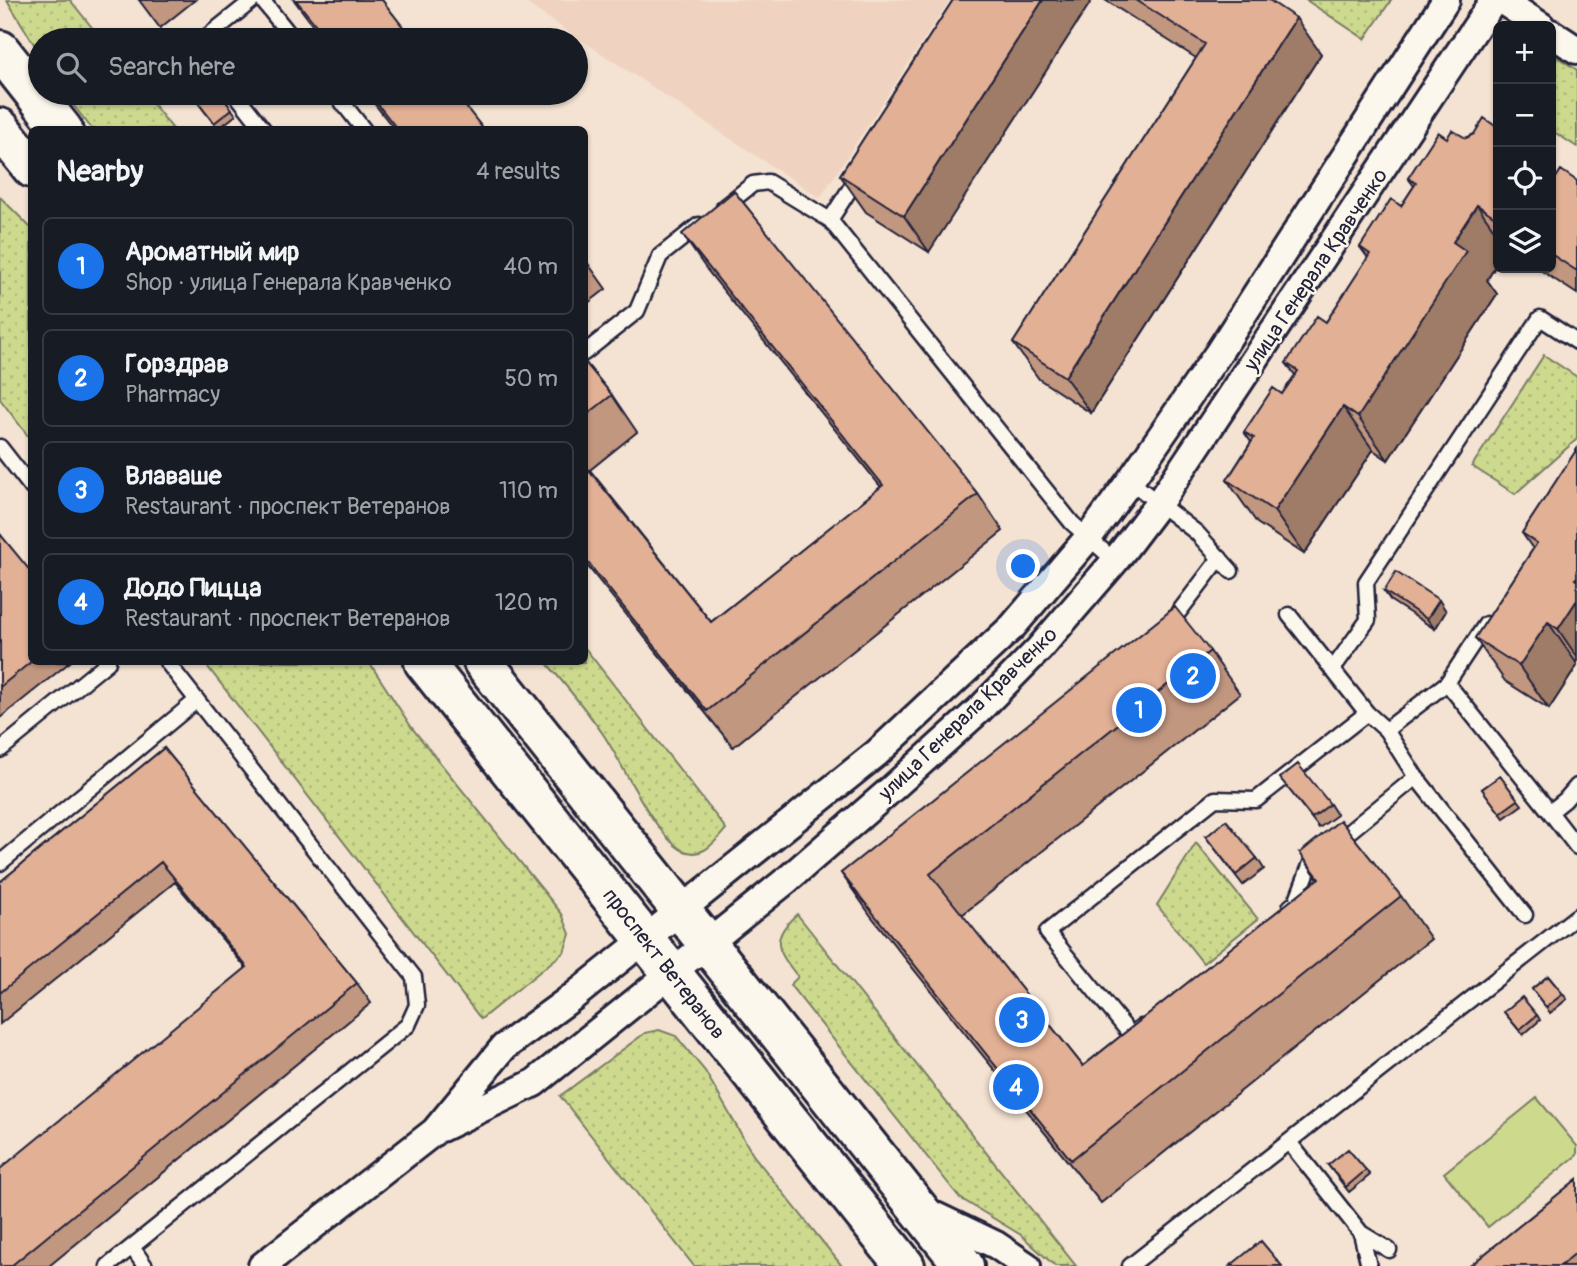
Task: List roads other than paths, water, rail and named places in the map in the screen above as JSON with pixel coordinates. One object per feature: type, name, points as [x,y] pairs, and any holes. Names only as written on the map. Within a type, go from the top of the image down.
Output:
[{"type":"main road","points":[[0,50],[28,86]]},
{"type":"main road","points":[[43,105],[60,126]]},
{"type":"main road","points":[[0,128],[28,163]]},
{"type":"main road","name":"проспект Ветеранов","points":[[426,665],[905,1266]]},
{"type":"main road","points":[[486,665],[964,1266]]},
{"type":"street","name":"улица Генерала Кравченко","points":[[435,1131],[504,1047],[573,996],[877,753],[1013,626],[1088,538],[1130,481],[1217,355],[1446,0]]},
{"type":"street","name":"улица Генерала Кравченко","points":[[262,1266],[435,1131],[534,1083],[788,879],[928,758],[1039,649],[1115,561],[1160,503],[1494,0]]},
{"type":"street","points":[[1501,0],[1533,21]]},
{"type":"street","points":[[1556,36],[1577,50]]},
{"type":"street","points":[[918,1208],[996,1245],[1027,1266]]},
{"type":"lane","points":[[218,28],[253,0]]},
{"type":"lane","points":[[262,0],[284,28]]},
{"type":"lane","points":[[244,105],[261,126]]},
{"type":"lane","points":[[344,105],[361,126]]},
{"type":"lane","points":[[830,220],[867,162]]},
{"type":"lane","points":[[588,350],[638,311],[660,256],[752,184],[768,182],[830,220],[1063,512],[1115,561]]},
{"type":"lane","points":[[1332,670],[1368,620],[1366,582],[1540,318],[1577,342]]},
{"type":"lane","points":[[0,447],[28,483]]},
{"type":"lane","points":[[1130,481],[1197,533],[1231,571]]},
{"type":"lane","points":[[1175,617],[1220,558]]},
{"type":"lane","points":[[1386,730],[1447,683],[1493,614]]},
{"type":"lane","points":[[1289,615],[1367,713],[1386,730],[1416,777],[1525,915]]},
{"type":"lane","points":[[0,750],[104,665]]},
{"type":"lane","points":[[108,1266],[408,1025],[417,1005],[414,977],[169,665]]},
{"type":"lane","points":[[1447,683],[1577,847]]},
{"type":"lane","points":[[0,863],[197,700]]},
{"type":"lane","points":[[1152,1018],[1131,1035],[1047,932],[1215,799],[1256,800],[1367,713]]},
{"type":"lane","points":[[1276,919],[1296,902],[1311,863],[1416,777]]},
{"type":"lane","points":[[1550,812],[1577,786]]},
{"type":"lane","points":[[1130,1266],[1577,916]]},
{"type":"lane","points":[[1289,1142],[1361,1233],[1389,1250]]},
{"type":"lane","points":[[1361,1233],[1369,1266]]},
{"type":"lane","points":[[132,1247],[145,1266]]},
{"type":"place","name":"Горздрав","points":[[1193,676]]},
{"type":"place","name":"Ароматный мир","points":[[1139,710]]},
{"type":"place","name":"Влаваше","points":[[1022,1020]]},
{"type":"place","name":"Додо Пицца","points":[[1016,1087]]}]
